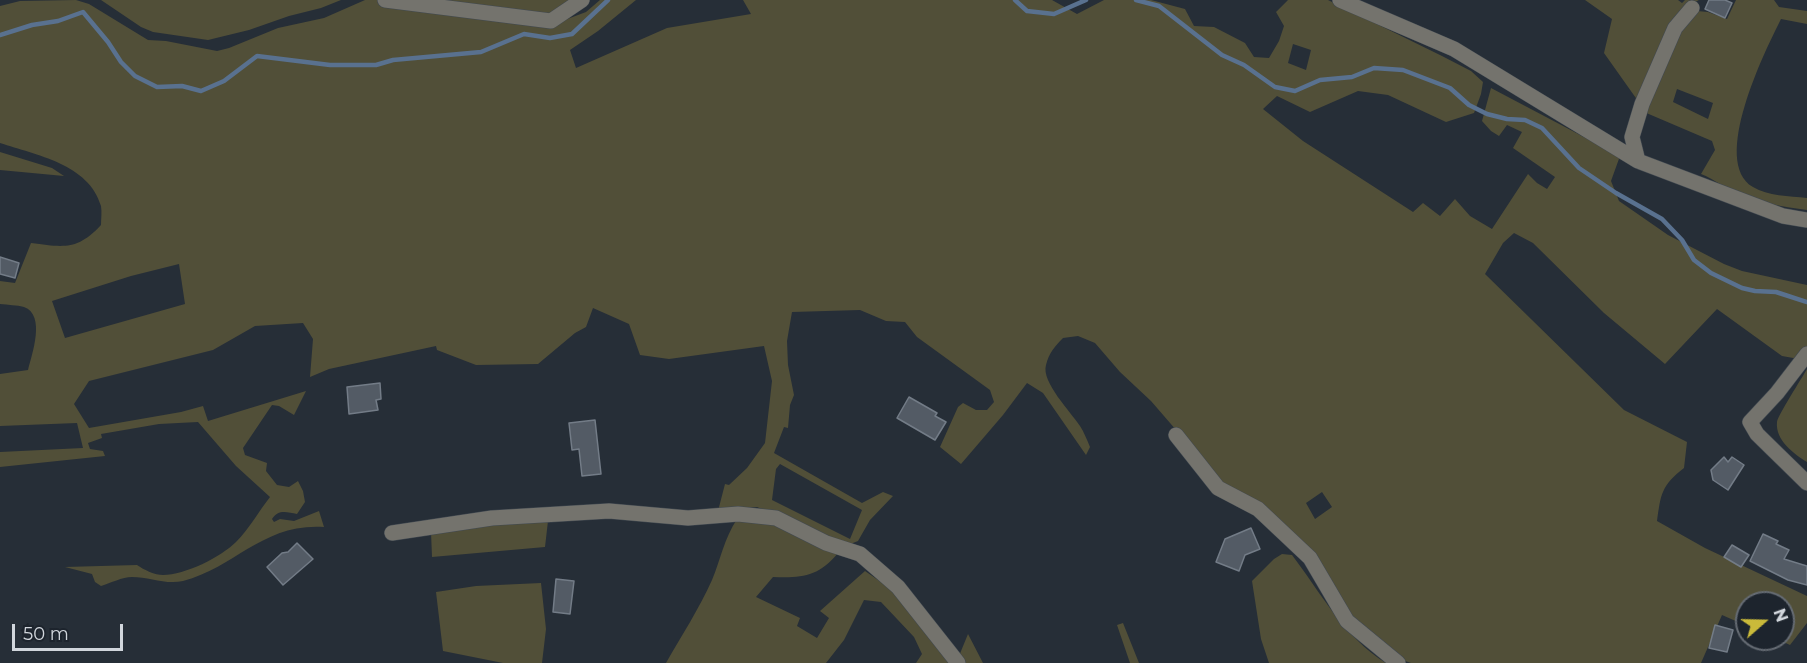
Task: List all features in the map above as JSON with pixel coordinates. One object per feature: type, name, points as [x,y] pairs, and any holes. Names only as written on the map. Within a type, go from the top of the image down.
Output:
[{"type":"street","points":[[385,0],[551,21],[582,0]]},
{"type":"street","points":[[1340,0],[1454,49],[1638,161],[1783,216],[1807,220]]},
{"type":"street","points":[[1638,161],[1632,137],[1642,104],[1675,28],[1692,8]]},
{"type":"street","points":[[1807,354],[1777,393],[1750,422],[1757,434],[1807,483]]},
{"type":"street","points":[[1176,435],[1218,488],[1258,510],[1310,558],[1347,621],[1398,663]]},
{"type":"street","points":[[392,533],[492,518],[609,511],[688,518],[738,514],[776,518],[826,543],[860,554],[898,587],[958,663]]},
{"type":"shaded area","points":[[76,0],[89,4],[148,40],[166,41],[217,51],[278,28],[324,18],[365,0],[554,24],[586,12],[600,0],[636,0],[570,50],[576,68],[667,28],[751,14],[743,0],[1052,0],[1077,14],[1104,0],[1151,0],[1185,9],[1194,26],[1214,27],[1245,43],[1254,57],[1269,58],[1279,41],[1284,26],[1276,12],[1288,0],[1328,0],[1471,71],[1483,82],[1474,113],[1446,122],[1388,95],[1358,91],[1310,112],[1277,96],[1263,109],[1303,141],[1413,212],[1423,203],[1440,216],[1455,199],[1470,216],[1492,229],[1528,174],[1547,189],[1555,177],[1513,148],[1522,132],[1507,125],[1499,136],[1482,121],[1491,88],[1620,156],[1611,181],[1619,201],[1668,235],[1742,271],[1807,285],[1807,347],[1799,359],[1782,356],[1717,309],[1665,364],[1604,313],[1533,243],[1514,233],[1503,243],[1485,274],[1624,410],[1687,442],[1684,468],[1663,491],[1657,521],[1705,548],[1807,596],[1807,623],[1795,639],[1795,591],[1735,591],[1735,621],[1722,615],[1701,663],[1411,663],[1388,655],[1364,637],[1302,552],[1241,505],[1151,401],[1120,372],[1095,343],[1078,336],[1063,338],[1053,350],[1046,365],[1048,380],[1052,388],[1080,426],[1090,447],[1086,455],[1043,393],[1027,383],[961,464],[940,447],[958,407],[963,403],[976,410],[987,410],[994,402],[990,390],[917,337],[905,322],[886,321],[860,310],[792,312],[787,341],[788,365],[794,395],[790,405],[788,428],[784,427],[774,453],[862,503],[883,492],[893,496],[870,520],[858,541],[853,543],[845,543],[757,507],[718,511],[725,484],[729,485],[747,468],[765,443],[772,381],[764,346],[669,359],[640,355],[629,324],[593,308],[586,327],[575,333],[538,364],[476,365],[437,350],[436,346],[329,369],[310,377],[313,339],[303,323],[255,326],[213,350],[89,381],[74,404],[89,428],[203,406],[208,421],[306,391],[294,415],[279,406],[272,405],[243,448],[245,455],[267,463],[266,471],[277,485],[289,487],[298,481],[303,491],[305,502],[297,514],[280,512],[272,519],[274,522],[280,519],[294,521],[319,511],[324,527],[284,532],[250,547],[219,566],[183,581],[170,582],[132,577],[101,586],[95,582],[92,574],[65,567],[137,565],[150,572],[163,575],[192,569],[236,542],[270,497],[236,466],[198,422],[159,424],[101,434],[102,438],[88,443],[90,449],[103,451],[105,456],[0,467],[0,452],[83,448],[77,423],[0,426],[0,374],[28,370],[36,326],[31,311],[24,307],[0,304],[0,281],[15,283],[31,243],[61,246],[84,239],[101,225],[101,206],[95,192],[73,171],[45,157],[0,143],[0,6],[20,1]],"holes":[[[1293,44],[1311,50],[1306,70],[1288,63]],[[179,264],[185,304],[65,338],[52,301],[131,276]],[[780,464],[862,510],[850,539],[772,500],[776,469]],[[1322,492],[1332,507],[1315,519],[1306,503]]]},
{"type":"shaded area","points":[[101,0],[341,0],[249,30],[208,40],[153,32],[141,27]]},
{"type":"shaded area","points":[[395,0],[582,0],[576,5],[540,17]]},
{"type":"shaded area","points":[[1585,0],[1678,0],[1682,3],[1685,0],[1699,0],[1689,5],[1638,101],[1604,53],[1612,19]]},
{"type":"shaded area","points":[[1736,0],[1774,0],[1779,7],[1807,11],[1807,24],[1781,19],[1773,34],[1745,106],[1739,131],[1737,155],[1741,174],[1753,187],[1772,194],[1807,198],[1807,210],[1746,197],[1701,174],[1715,150],[1712,141],[1644,112],[1675,38],[1697,11],[1708,12],[1727,19]],"holes":[[[1677,89],[1713,103],[1708,119],[1673,102]]]},
{"type":"shaded area","points":[[0,152],[52,168],[64,176],[0,170]]},
{"type":"shaded area","points":[[1807,369],[1807,462],[1791,451],[1782,440],[1777,429],[1777,422]]},
{"type":"shaded area","points":[[737,519],[769,523],[838,553],[823,567],[809,574],[773,577],[756,597],[800,618],[797,626],[817,638],[829,618],[820,611],[865,571],[897,593],[953,663],[916,663],[922,654],[914,637],[881,602],[864,600],[844,640],[826,663],[666,663],[707,591]]},
{"type":"shaded area","points":[[548,521],[545,547],[432,557],[431,532]]},
{"type":"shaded area","points":[[1282,554],[1292,555],[1345,627],[1386,663],[1269,663],[1261,639],[1252,581]]},
{"type":"shaded area","points":[[541,583],[546,629],[542,663],[503,663],[443,651],[436,592],[476,586]]},
{"type":"shaded area","points":[[1123,623],[1139,663],[1130,663],[1117,625]]},
{"type":"shaded area","points":[[968,634],[983,663],[963,663],[959,656]]},
{"type":"building","points":[[1709,0],[1725,0],[1732,3],[1725,18],[1705,9]]},
{"type":"building","points":[[0,257],[19,263],[15,278],[0,274]]},
{"type":"building","points":[[380,383],[381,399],[376,400],[378,410],[349,414],[347,387]]},
{"type":"building","points":[[909,397],[937,413],[935,416],[946,422],[935,440],[897,418]]},
{"type":"building","points":[[595,420],[601,474],[582,476],[579,449],[572,450],[569,423]]},
{"type":"building","points":[[1724,457],[1728,462],[1732,457],[1744,465],[1728,490],[1713,480],[1711,470]]},
{"type":"building","points":[[1251,528],[1260,549],[1245,555],[1239,571],[1216,562],[1225,539]]},
{"type":"building","points":[[1763,534],[1778,541],[1776,544],[1789,550],[1784,559],[1807,566],[1807,585],[1788,580],[1750,561]]},
{"type":"building","points":[[297,543],[313,559],[283,585],[267,567]]},
{"type":"building","points":[[1732,545],[1749,555],[1741,567],[1724,557]]},
{"type":"building","points":[[556,579],[574,581],[570,614],[553,612]]},
{"type":"building","points":[[1715,625],[1733,630],[1727,652],[1709,648]]},
{"type":"waterway","points":[[0,35],[32,25],[58,21],[83,12],[121,62],[135,76],[157,87],[182,86],[201,91],[224,81],[257,56],[330,65],[376,65],[393,60],[481,52],[524,34],[550,38],[572,34],[608,0]]},
{"type":"waterway","points":[[1015,0],[1027,11],[1054,14],[1086,0]]},
{"type":"waterway","points":[[1136,0],[1159,6],[1222,55],[1244,65],[1275,87],[1295,91],[1320,80],[1352,77],[1374,68],[1403,70],[1450,88],[1469,105],[1487,114],[1507,119],[1525,120],[1542,128],[1579,168],[1616,193],[1662,219],[1682,240],[1694,260],[1711,273],[1742,288],[1776,292],[1807,302]]}]
